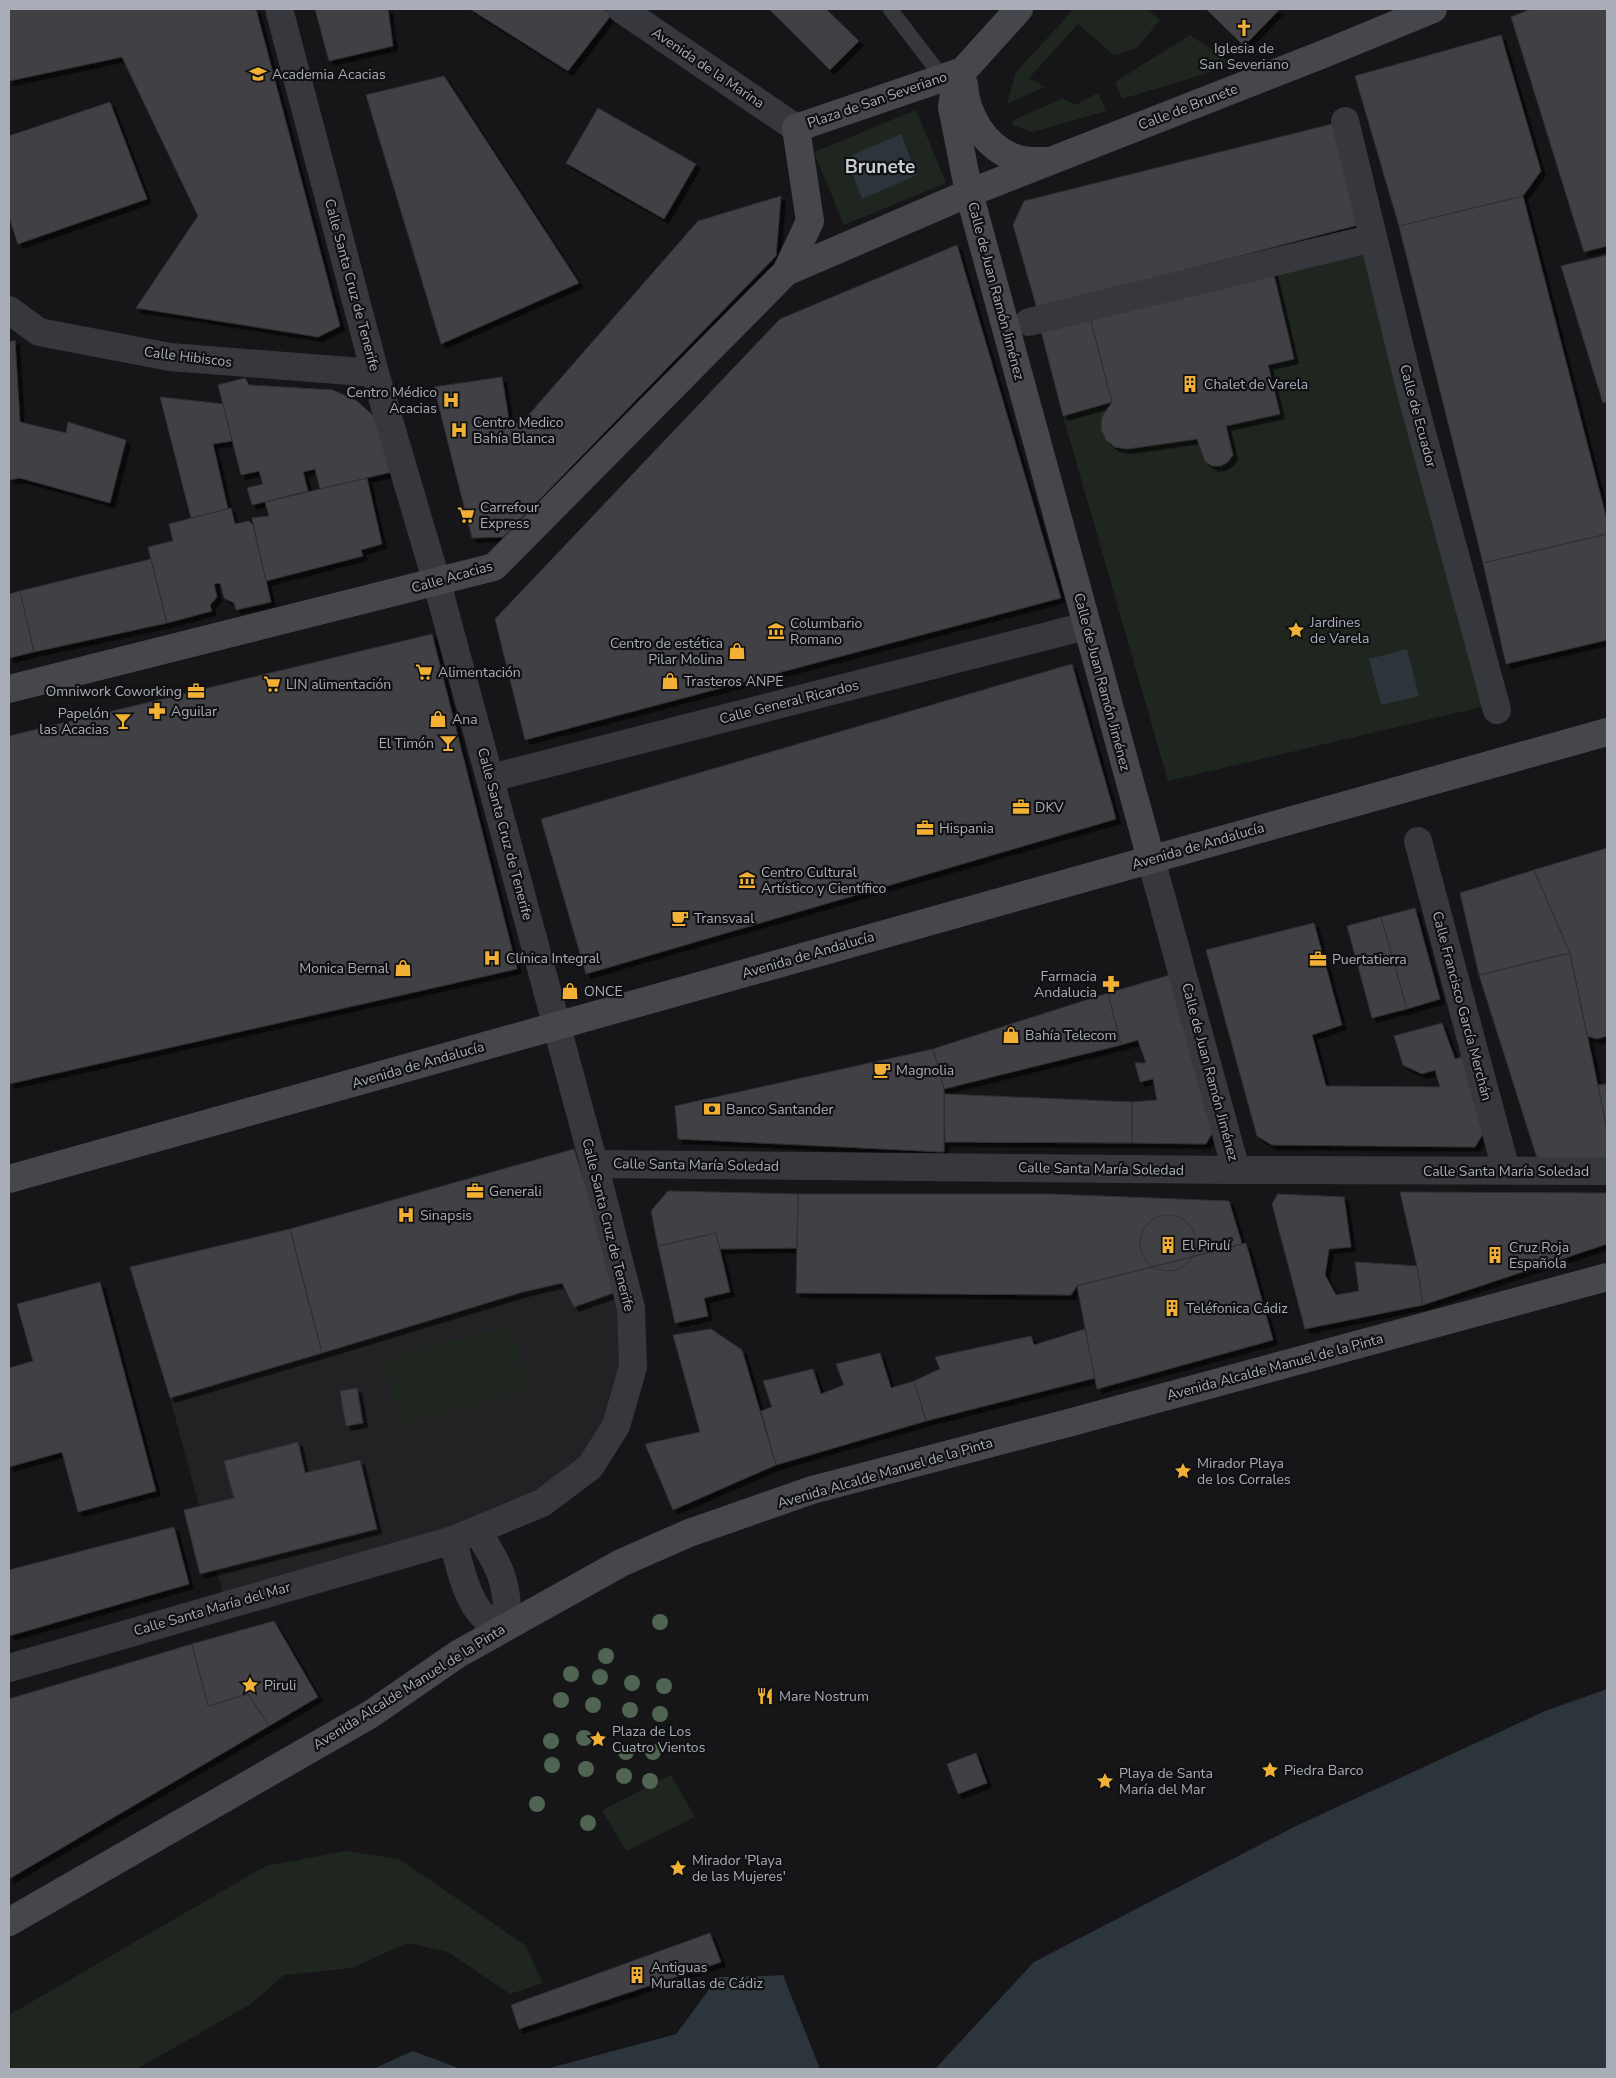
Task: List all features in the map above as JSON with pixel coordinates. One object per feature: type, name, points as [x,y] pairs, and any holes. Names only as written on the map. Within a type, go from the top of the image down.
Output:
[{"type":"street","name":"Calle Santa Cruz de Tenerife","points":[[279,9],[375,373],[437,583],[491,778],[631,1308],[633,1367],[616,1426],[590,1467],[542,1503],[465,1536],[415,1550]]},
{"type":"street","name":"Avenida de la Marina","points":[[621,9],[796,128]]},
{"type":"street","points":[[1019,9],[953,74],[964,93],[972,118],[986,140],[1001,152],[1017,159],[1051,161]]},
{"type":"street","name":"Calle de Brunete","points":[[969,193],[1433,9]]},
{"type":"street","name":"Plaza de San Severiano","points":[[786,272],[810,221],[796,128],[953,74],[955,88],[952,107],[969,193]]},
{"type":"street","name":"Calle de Ecuador","points":[[1345,121],[1409,385],[1497,710]]},
{"type":"street","points":[[786,272],[969,193]]},
{"type":"street","name":"Calle de Juan Ramón Jiménez","points":[[969,193],[1236,1170]]},
{"type":"street","points":[[1030,322],[1373,238]]},
{"type":"street","name":"Calle Acacias","points":[[9,689],[437,583],[494,567],[786,272]]},
{"type":"street","name":"Calle Hibiscos","points":[[9,310],[39,332],[170,357],[375,373]]},
{"type":"street","name":"Calle General Ricardos","points":[[491,778],[1086,626]]},
{"type":"street","name":"Avenida de Andalucía","points":[[9,1179],[1607,732]]},
{"type":"street","name":"Calle Francisco García Merchán","points":[[1418,842],[1506,1170]]},
{"type":"street","name":"Calle Santa María Soledad","points":[[594,1164],[1236,1170],[1607,1171]]},
{"type":"street","name":"Avenida Alcalde Manuel de la Pinta","points":[[9,1922],[371,1714],[458,1654],[621,1563],[689,1533],[812,1490],[1091,1417],[1607,1277]]},
{"type":"street","points":[[465,1536],[498,1564],[508,1600],[508,1626],[488,1619],[478,1610],[462,1574],[465,1536]]},
{"type":"street","name":"Calle Santa María del Mar","points":[[9,1668],[415,1550]]},
{"type":"lane","points":[[890,9],[953,74]]},
{"type":"shaded area","points":[[1074,9],[1146,9],[1160,20],[1137,48],[1114,55],[1078,24],[1029,78],[1045,87],[1007,104],[1016,72]]},
{"type":"shaded area","points":[[1190,35],[1234,65],[1122,99],[1115,82]]},
{"type":"shaded area","points":[[1098,93],[1106,111],[1033,132],[1012,125],[1014,120],[1063,98],[1075,105]]},
{"type":"shaded area","points":[[916,110],[946,183],[844,225],[814,152]]},
{"type":"shaded area","points":[[901,134],[917,175],[862,199],[846,158]]},
{"type":"shaded area","name":"Jardines de Varela","points":[[1370,247],[1486,706],[1168,781],[1063,416],[1112,402],[1101,429],[1106,440],[1115,447],[1197,439],[1206,460],[1215,467],[1220,467],[1233,455],[1226,426],[1280,413],[1268,365],[1293,359],[1273,271]]},
{"type":"shaded area","points":[[1407,649],[1419,696],[1381,705],[1369,659]]},
{"type":"shaded area","points":[[562,1283],[574,1307],[619,1291],[623,1405],[555,1493],[225,1602],[170,1398],[523,1292]]},
{"type":"shaded area","points":[[512,1325],[530,1390],[400,1425],[383,1360]]},
{"type":"shaded area","points":[[1607,1689],[1607,2069],[935,2069],[1034,1962],[1296,1826],[1545,1711]]},
{"type":"shaded area","points":[[671,1775],[695,1817],[626,1851],[602,1810]]},
{"type":"shaded area","points":[[345,1851],[399,1859],[525,1945],[543,1983],[510,1994],[448,1952],[407,1943],[352,1968],[284,1975],[251,2004],[137,2069],[9,2069],[9,2015],[266,1866]]},
{"type":"shaded area","points":[[784,1975],[820,2069],[546,2069],[676,2034],[718,1977]]},
{"type":"shaded area","points":[[413,2051],[461,2069],[373,2069]]},
{"type":"pier","points":[[783,1972],[786,1974],[822,2069],[820,2069],[783,1975],[718,1977],[676,2034],[544,2069],[675,2032],[717,1975]]},
{"type":"building","points":[[9,9],[256,9],[340,326],[318,337],[136,308],[198,216],[122,57],[9,81]]},
{"type":"building","points":[[315,9],[388,9],[393,46],[329,61]]},
{"type":"building","points":[[470,9],[603,9],[612,14],[568,71]]},
{"type":"building","points":[[771,9],[826,9],[859,41],[830,70]]},
{"type":"building","name":"Iglesia de San Severiano","points":[[1206,9],[1280,9],[1244,46]]},
{"type":"building","points":[[1531,9],[1607,9],[1607,246],[1584,252],[1511,17]]},
{"type":"building","points":[[1501,35],[1541,171],[1523,196],[1399,226],[1355,76]]},
{"type":"building","points":[[444,76],[579,283],[441,344],[366,95]]},
{"type":"building","points":[[110,102],[147,199],[18,244],[9,217],[9,136]]},
{"type":"building","points":[[598,108],[696,164],[664,219],[566,163]]},
{"type":"building","points":[[1332,124],[1358,225],[1037,309],[1013,225],[1024,201]]},
{"type":"building","points":[[781,196],[776,256],[503,537],[472,538],[434,387],[502,377],[510,426],[526,418],[698,221]]},
{"type":"building","points":[[1523,196],[1607,520],[1607,534],[1483,563],[1399,226]]},
{"type":"building","points":[[957,245],[1061,598],[525,740],[495,619],[780,319]]},
{"type":"building","points":[[1607,255],[1607,401],[1603,403],[1561,266]]},
{"type":"building","name":"Chalet de Varela","points":[[1273,271],[1294,359],[1268,365],[1280,414],[1226,426],[1233,455],[1228,462],[1221,466],[1212,466],[1205,461],[1197,439],[1127,449],[1115,447],[1106,440],[1101,429],[1102,417],[1112,402],[1090,318]]},
{"type":"building","points":[[1090,318],[1112,402],[1063,416],[1041,331]]},
{"type":"building","points":[[15,340],[20,422],[66,433],[68,422],[126,440],[110,503],[20,478],[9,480],[9,342]]},
{"type":"building","points":[[245,378],[249,385],[333,390],[357,401],[379,421],[400,470],[320,489],[315,469],[303,472],[308,491],[252,505],[247,488],[263,484],[259,471],[241,475],[218,385]]},
{"type":"building","points":[[160,397],[223,404],[232,441],[213,444],[228,509],[191,518]]},
{"type":"building","points":[[367,478],[382,544],[361,550],[363,556],[266,581],[252,518],[269,516],[265,502]]},
{"type":"building","points":[[231,508],[235,524],[249,521],[253,525],[271,602],[236,610],[234,603],[224,598],[220,583],[214,584],[217,597],[210,605],[212,611],[167,623],[148,547],[173,541],[169,524]]},
{"type":"building","points":[[1607,534],[1607,640],[1506,664],[1483,563]]},
{"type":"building","points":[[151,559],[167,623],[34,652],[20,591]]},
{"type":"building","points":[[20,591],[34,652],[9,658],[9,594]]},
{"type":"building","points":[[432,634],[517,969],[9,1084],[9,736]]},
{"type":"building","points":[[1072,664],[1116,819],[586,974],[541,819]]},
{"type":"building","points":[[1607,848],[1607,1036],[1597,1039],[1587,1036],[1570,953],[1534,870]]},
{"type":"building","points":[[1534,870],[1570,953],[1479,975],[1460,893]]},
{"type":"building","points":[[1415,908],[1440,999],[1407,1009],[1381,917]]},
{"type":"building","points":[[1381,917],[1407,1009],[1372,1018],[1347,926]]},
{"type":"building","points":[[1314,923],[1342,1025],[1312,1035],[1326,1086],[1440,1087],[1435,1070],[1422,1074],[1403,1065],[1394,1036],[1442,1023],[1455,1059],[1465,1056],[1486,1129],[1475,1147],[1272,1145],[1257,1136],[1206,950]]},
{"type":"building","points":[[1570,953],[1607,1129],[1607,1162],[1537,1158],[1479,975]]},
{"type":"building","points":[[1170,975],[1214,1130],[1206,1144],[1132,1143],[1132,1102],[1157,1100],[1153,1079],[1140,1082],[1135,1063],[1146,1063],[1138,1040],[1121,1045],[1108,993]]},
{"type":"building","points":[[1108,993],[1121,1045],[944,1089],[933,1049]]},
{"type":"building","points":[[933,1049],[944,1089],[944,1152],[678,1139],[675,1106]]},
{"type":"building","points":[[1607,1084],[1607,1129],[1598,1085]]},
{"type":"building","points":[[944,1094],[1132,1102],[1132,1143],[945,1142]]},
{"type":"building","points":[[574,1149],[619,1291],[574,1307],[562,1283],[523,1292],[322,1353],[290,1229]]},
{"type":"building","points":[[668,1191],[798,1194],[797,1248],[720,1249],[716,1233],[658,1246],[651,1211]]},
{"type":"building","name":"Cruz Roja Española","points":[[1400,1192],[1607,1193],[1607,1244],[1423,1305],[1417,1266]]},
{"type":"building","points":[[798,1194],[1050,1194],[1229,1201],[1242,1244],[1077,1286],[1071,1295],[796,1293]]},
{"type":"building","points":[[1278,1194],[1344,1197],[1351,1247],[1329,1249],[1325,1275],[1336,1295],[1359,1291],[1355,1262],[1417,1266],[1423,1305],[1305,1329],[1272,1204]]},
{"type":"building","name":"El Pirulí","points":[[1168,1215],[1179,1217],[1188,1223],[1194,1232],[1196,1243],[1194,1254],[1188,1263],[1179,1269],[1168,1271],[1157,1269],[1148,1263],[1142,1254],[1140,1243],[1142,1232],[1148,1223],[1157,1217]]},
{"type":"building","points":[[290,1229],[322,1353],[170,1398],[130,1267]]},
{"type":"building","points":[[716,1233],[730,1292],[704,1298],[708,1316],[675,1323],[658,1246]]},
{"type":"building","name":"Teléfonica Cádiz","points":[[1246,1243],[1273,1340],[1097,1389],[1077,1286]]},
{"type":"building","points":[[100,1282],[156,1491],[78,1512],[62,1452],[9,1467],[9,1368],[33,1361],[17,1304]]},
{"type":"building","points":[[711,1329],[742,1350],[776,1465],[673,1510],[645,1444],[700,1432],[673,1335]]},
{"type":"building","points":[[1085,1329],[1095,1378],[926,1421],[914,1381],[940,1369],[935,1357],[1031,1336],[1034,1345]]},
{"type":"building","points":[[880,1353],[891,1388],[914,1381],[926,1421],[776,1465],[761,1411],[772,1407],[763,1381],[813,1369],[821,1394],[844,1385],[836,1364]]},
{"type":"building","points":[[357,1388],[363,1423],[346,1426],[340,1391]]},
{"type":"building","points":[[298,1442],[305,1473],[360,1460],[377,1529],[200,1574],[184,1510],[234,1498],[224,1461]]},
{"type":"building","points":[[174,1527],[189,1584],[9,1636],[9,1570]]},
{"type":"building","points":[[274,1621],[318,1697],[269,1726],[248,1694],[208,1706],[192,1644]]},
{"type":"building","points":[[192,1644],[208,1706],[248,1694],[269,1726],[9,1879],[9,1699]]},
{"type":"building","points":[[976,1753],[987,1783],[958,1794],[947,1764]]},
{"type":"building","name":"Antiguas Murallas de Cádiz","points":[[710,1933],[721,1962],[519,2029],[511,2005]]},
{"type":"place","name":"Iglesia de San Severiano","points":[[1244,28]]},
{"type":"place","name":"Academia Acacias","points":[[258,74]]},
{"type":"place","name":"Chalet de Varela","points":[[1190,384]]},
{"type":"place","name":"Centro Médico Acacias","points":[[451,400]]},
{"type":"place","name":"Centro Medico Bahía Blanca","points":[[459,430]]},
{"type":"place","name":"Carrefour Express","points":[[466,515]]},
{"type":"place","name":"Jardines de Varela","points":[[1296,630]]},
{"type":"place","name":"Columbario Romano","points":[[776,631]]},
{"type":"place","name":"Centro de estética Pilar Molina","points":[[737,651]]},
{"type":"place","name":"Alimentación","points":[[424,672]]},
{"type":"place","name":"Trasteros ANPE","points":[[670,681]]},
{"type":"place","name":"LIN alimentación","points":[[272,684]]},
{"type":"place","name":"Omniwork Coworking","points":[[196,691]]},
{"type":"place","name":"Aguilar","points":[[157,711]]},
{"type":"place","name":"Ana","points":[[438,719]]},
{"type":"place","name":"Papelón las Acacias","points":[[123,721]]},
{"type":"place","name":"El Timón","points":[[448,743]]},
{"type":"place","name":"DKV","points":[[1021,807]]},
{"type":"place","name":"Hispania","points":[[925,828]]},
{"type":"place","name":"Centro Cultural Artístico y Científico","points":[[747,880]]},
{"type":"place","name":"Transvaal","points":[[680,918]]},
{"type":"place","name":"Clínica Integral","points":[[492,958]]},
{"type":"place","name":"Puertatierra","points":[[1318,959]]},
{"type":"place","name":"Monica Bernal","points":[[403,968]]},
{"type":"place","name":"Farmacia Andalucia","points":[[1111,984]]},
{"type":"place","name":"ONCE","points":[[570,991]]},
{"type":"place","name":"Bahía Telecom","points":[[1011,1035]]},
{"type":"place","name":"Magnolia","points":[[882,1070]]},
{"type":"place","name":"Banco Santander","points":[[712,1109]]},
{"type":"place","name":"Generali","points":[[475,1191]]},
{"type":"place","name":"Sinapsis","points":[[406,1215]]},
{"type":"place","name":"El Pirulí","points":[[1168,1245]]},
{"type":"place","name":"Cruz Roja Española","points":[[1495,1255]]},
{"type":"place","name":"Teléfonica Cádiz","points":[[1172,1308]]},
{"type":"place","name":"Mirador Playa de los Corrales","points":[[1183,1471]]},
{"type":"place","name":"Piruli","points":[[250,1685]]},
{"type":"place","name":"Mare Nostrum","points":[[765,1696]]},
{"type":"place","name":"Plaza de Los Cuatro Vientos","points":[[598,1739]]},
{"type":"place","name":"Piedra Barco","points":[[1270,1770]]},
{"type":"place","name":"Playa de Santa María del Mar","points":[[1105,1781]]},
{"type":"place","name":"Mirador 'Playa de las Mujeres'","points":[[678,1868]]},
{"type":"place","name":"Antiguas Murallas de Cádiz","points":[[637,1975]]},
{"type":"district","name":"Brunete","points":[[880,167]]}]
